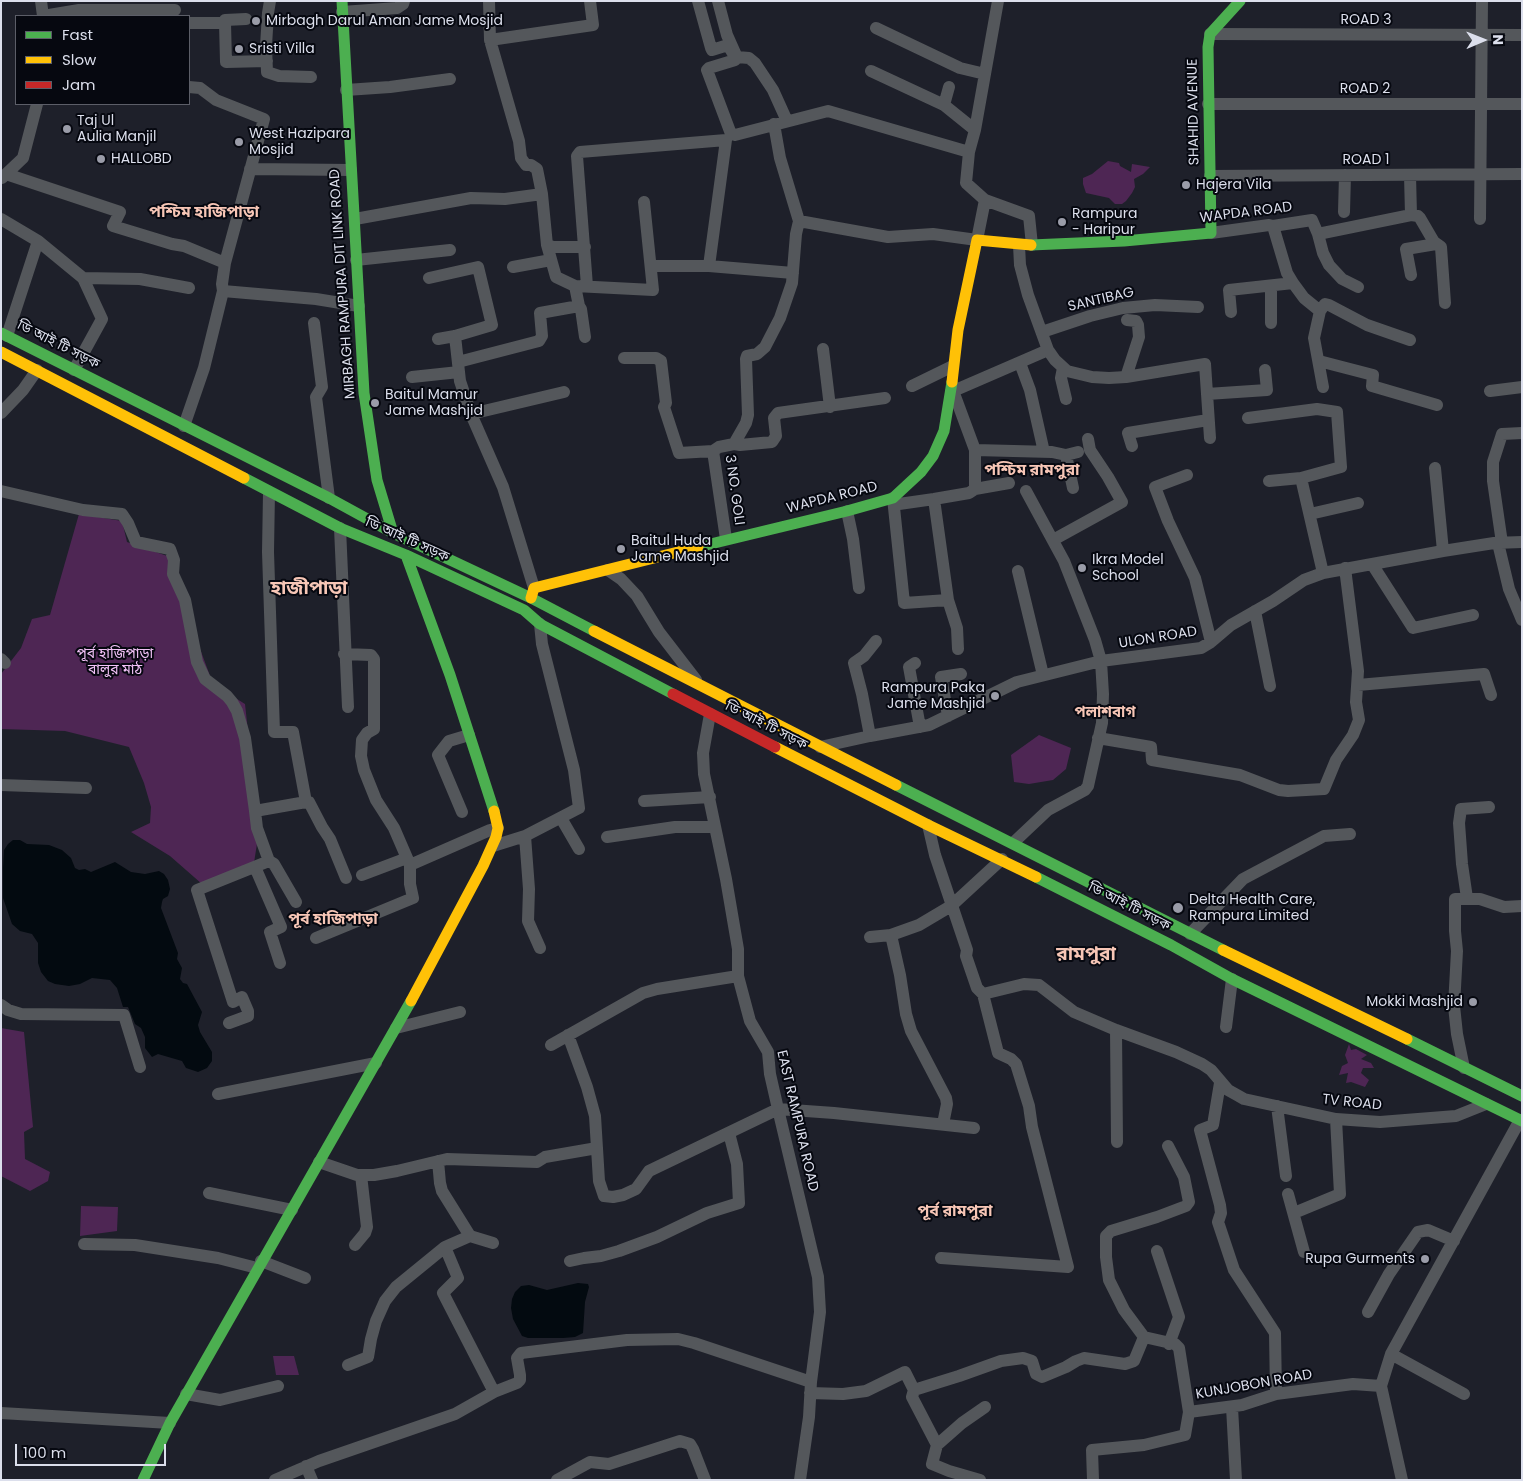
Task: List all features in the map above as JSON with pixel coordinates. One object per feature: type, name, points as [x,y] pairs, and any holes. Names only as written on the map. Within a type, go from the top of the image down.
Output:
[{"type":"main road","points":[[1210,34],[1240,1]]},
{"type":"main road","name":"MIRBAGH RAMPURA DIT LINK ROAD","points":[[342,7],[364,393],[369,439],[377,480],[393,533]]},
{"type":"main road","name":"SHAHID AVENUE","points":[[1210,34],[1208,46],[1208,104],[1211,233]]},
{"type":"main road","name":"WAPDA ROAD","points":[[533,593],[566,579],[847,511],[892,498],[921,472],[933,456],[944,431],[951,392],[958,330],[977,240],[1026,245],[1124,241],[1211,233]]},
{"type":"main road","name":"ডি আই টি সড়ক","points":[[4,334],[329,498],[393,533],[533,593],[701,686],[820,747],[1190,934],[1522,1096]]},
{"type":"main road","name":"ডি আই টি সড়ক","points":[[1,352],[340,528],[406,555],[524,610],[540,624],[710,714],[928,824],[1002,859],[1171,945],[1232,979],[1521,1121]]},
{"type":"main road","points":[[143,1480],[186,1394],[396,1028],[493,846],[498,828],[493,807],[450,675],[406,555]]},
{"type":"main road","points":[[524,610],[533,593]]},
{"type":"main road","points":[[1022,870],[1031,852]]},
{"type":"street","points":[[41,1],[43,15]]},
{"type":"street","points":[[270,1],[267,72],[279,76],[311,78]]},
{"type":"street","points":[[342,7],[397,8],[404,1]]},
{"type":"street","points":[[489,1],[490,40],[518,134],[521,158],[526,165],[537,168],[542,194],[547,245],[556,277],[581,286],[653,290],[644,202]]},
{"type":"street","points":[[490,40],[591,26],[594,23],[590,1]]},
{"type":"street","points":[[698,1],[712,50],[728,45],[735,57],[735,60],[707,70],[730,134],[735,135],[828,110],[969,152]]},
{"type":"street","points":[[718,1],[727,35],[737,57],[749,58],[755,63],[773,90],[788,121]]},
{"type":"street","points":[[998,1],[969,152],[966,183],[986,200],[1028,215],[1026,245],[1020,265],[1028,295],[1048,350],[1063,368],[1067,371],[1092,377],[1126,377],[1205,364],[1210,438]]},
{"type":"street","points":[[1480,219],[1482,1]]},
{"type":"street","points":[[49,15],[78,10],[167,12]]},
{"type":"street","points":[[190,23],[246,19]]},
{"type":"street","points":[[224,22],[226,62],[267,61]]},
{"type":"street","points":[[876,28],[960,68],[985,74]]},
{"type":"street","name":"ROAD 3","points":[[1210,34],[1522,35]]},
{"type":"street","points":[[871,71],[944,105],[974,130]]},
{"type":"street","points":[[346,90],[390,87],[450,79]]},
{"type":"street","points":[[184,426],[204,368],[223,291],[225,263],[264,119],[216,100],[200,88],[190,87]]},
{"type":"street","points":[[944,105],[949,87]]},
{"type":"street","name":"ROAD 2","points":[[1208,104],[1522,104]]},
{"type":"street","points":[[37,105],[23,158],[4,176],[120,212],[113,226],[184,246],[225,263]]},
{"type":"street","points":[[734,444],[746,423],[748,415],[747,356],[757,354],[765,347],[788,297],[792,283],[799,221],[780,158],[774,124]]},
{"type":"street","points":[[585,337],[579,306],[585,247],[577,154],[726,140],[709,266]]},
{"type":"street","points":[[250,169],[351,170]]},
{"type":"street","name":"ROAD 1","points":[[1210,176],[1522,174]]},
{"type":"street","points":[[1344,212],[1345,175]]},
{"type":"street","points":[[1410,175],[1412,215]]},
{"type":"street","points":[[355,219],[472,198],[505,198],[542,194]]},
{"type":"street","name":"WAPDA ROAD","points":[[977,240],[986,200]]},
{"type":"street","points":[[1358,287],[1342,279],[1329,265],[1318,234],[1412,215],[1418,216],[1436,244],[1441,247],[1445,304]]},
{"type":"street","points":[[1,219],[38,241],[83,278],[102,319],[74,370]]},
{"type":"street","name":"WAPDA ROAD","points":[[1211,233],[1312,220],[1318,234]]},
{"type":"street","points":[[799,221],[888,237],[933,234],[977,240]]},
{"type":"street","points":[[1273,226],[1287,273],[1292,283],[1304,298],[1320,311]]},
{"type":"street","points":[[4,334],[38,241]]},
{"type":"street","points":[[1411,275],[1406,249],[1436,244]]},
{"type":"street","points":[[547,245],[553,247],[585,247]]},
{"type":"street","points":[[356,260],[450,250]]},
{"type":"street","points":[[513,266],[551,260]]},
{"type":"street","points":[[651,266],[709,266],[793,273]]},
{"type":"street","points":[[429,278],[478,267],[492,325],[438,339]]},
{"type":"street","points":[[83,278],[140,279],[189,288]]},
{"type":"street","points":[[1231,312],[1230,290],[1292,283]]},
{"type":"street","points":[[1271,286],[1271,324]]},
{"type":"street","points":[[223,291],[316,299],[359,306]]},
{"type":"street","points":[[1324,387],[1314,338],[1320,311],[1325,304],[1367,325],[1410,340]]},
{"type":"street","name":"SANTIBAG","points":[[1042,332],[1090,316],[1123,308],[1154,305],[1198,307]]},
{"type":"street","points":[[412,376],[458,367],[539,341],[542,336],[540,313],[579,306]]},
{"type":"street","name":"SANTIBAG","points":[[1126,377],[1139,337],[1136,321],[1127,320]]},
{"type":"street","points":[[314,324],[322,387],[316,396],[329,498]]},
{"type":"street","points":[[455,336],[460,381],[471,414],[502,487],[533,593]]},
{"type":"street","points":[[823,350],[830,407]]},
{"type":"street","points":[[975,489],[976,450],[955,396],[951,392],[1048,350]]},
{"type":"street","points":[[624,358],[656,358],[661,361],[666,403],[664,407],[680,453],[716,449],[734,444],[772,442],[776,436],[774,418],[778,413],[885,398]]},
{"type":"street","points":[[1319,361],[1373,375],[1372,386],[1437,405]]},
{"type":"street","points":[[1020,363],[1030,390],[1044,452]]},
{"type":"street","points":[[912,386],[953,366]]},
{"type":"street","points":[[1063,368],[1062,378],[1066,399]]},
{"type":"street","points":[[1,413],[23,390],[37,370]]},
{"type":"street","points":[[1207,394],[1267,390],[1265,370]]},
{"type":"street","points":[[1490,391],[1522,387]]},
{"type":"street","points":[[471,414],[564,392]]},
{"type":"street","points":[[1248,418],[1318,409],[1337,412],[1341,467],[1302,478],[1269,481]]},
{"type":"street","points":[[1132,446],[1128,433],[1208,420]]},
{"type":"street","points":[[1522,433],[1502,434],[1493,462],[1493,481],[1500,543],[1509,589],[1522,620]]},
{"type":"street","points":[[1053,540],[1122,502],[1090,450],[1088,439]]},
{"type":"street","name":"3 NO. GOLI","points":[[716,449],[726,539]]},
{"type":"street","points":[[976,450],[1072,453],[1074,488]]},
{"type":"street","points":[[1435,468],[1443,551]]},
{"type":"street","points":[[1187,475],[1155,487],[1168,521],[1195,578],[1211,642]]},
{"type":"street","points":[[1302,478],[1323,573]]},
{"type":"street","points":[[892,498],[899,504],[969,493],[975,489],[1009,483]]},
{"type":"street","points":[[1,491],[83,510],[122,514],[136,542],[170,549],[174,560],[173,574],[185,600],[197,662],[206,679],[227,696],[237,711],[244,738],[257,828],[269,861],[274,864],[296,902]]},
{"type":"street","points":[[1013,843],[1048,810],[1085,790],[1088,786],[1102,723],[1102,662],[1076,593],[1053,540],[1026,491]]},
{"type":"street","points":[[269,492],[268,552],[274,732],[293,732],[306,802]]},
{"type":"street","points":[[892,498],[904,603],[948,600]]},
{"type":"street","points":[[934,499],[948,600],[957,628],[958,649]]},
{"type":"street","points":[[1310,514],[1358,503]]},
{"type":"street","points":[[847,511],[853,539],[859,588]]},
{"type":"street","points":[[340,528],[344,654],[348,707]]},
{"type":"street","name":"ULON ROAD","points":[[820,747],[929,725],[1017,682],[1043,675],[1102,662],[1201,648],[1231,625],[1304,580],[1323,573],[1443,551],[1522,542]]},
{"type":"street","points":[[1372,564],[1413,628],[1472,615]]},
{"type":"street","points":[[1098,738],[1151,747],[1152,760],[1240,775],[1279,790],[1324,789],[1336,760],[1359,720],[1356,702],[1358,671],[1345,568]]},
{"type":"street","points":[[608,570],[621,579],[637,596],[659,632],[701,686]]},
{"type":"street","points":[[1018,570],[1043,675]]},
{"type":"street","points":[[1255,611],[1270,686]]},
{"type":"street","points":[[493,846],[525,836],[579,808],[574,770],[542,644],[540,624]]},
{"type":"street","points":[[870,736],[854,663],[864,656],[876,641]]},
{"type":"street","points":[[316,938],[412,898],[409,861],[394,828],[376,800],[367,780],[363,763],[362,740],[367,733],[374,729],[374,659],[371,655],[344,654]]},
{"type":"street","points":[[915,663],[909,666],[920,727]]},
{"type":"street","points":[[948,716],[941,677],[961,674]]},
{"type":"street","points":[[1358,685],[1484,674],[1491,695]]},
{"type":"street","name":"EAST RAMPURA ROAD","points":[[710,714],[703,753],[704,774],[710,797],[738,949],[738,976],[750,1021],[768,1052],[770,1074],[818,1276],[820,1312],[800,1480]]},
{"type":"street","points":[[462,812],[438,755],[449,741],[469,735]]},
{"type":"street","points":[[1,785],[86,788]]},
{"type":"street","points":[[644,802],[710,797]]},
{"type":"street","points":[[255,810],[309,802],[330,840],[346,878]]},
{"type":"street","points":[[1467,898],[1462,864],[1459,823],[1460,809],[1489,807]]},
{"type":"street","points":[[561,818],[578,850]]},
{"type":"street","points":[[928,824],[935,855],[967,950],[966,956],[977,988],[983,994],[998,1053],[1011,1059],[1016,1064],[1029,1106],[1032,1127],[1068,1267],[941,1258]]},
{"type":"street","points":[[607,837],[675,827],[715,827]]},
{"type":"street","points":[[362,875],[409,861],[498,828]]},
{"type":"street","points":[[1190,934],[1243,879],[1324,836],[1350,834]]},
{"type":"street","points":[[525,836],[529,889],[528,921],[540,948]]},
{"type":"street","points":[[870,937],[892,935],[919,925],[951,906],[1002,859]]},
{"type":"street","points":[[229,1023],[248,1016],[248,1011],[242,998],[233,1002],[198,890],[269,861]]},
{"type":"street","points":[[255,867],[280,927],[270,932],[280,963]]},
{"type":"street","points":[[1464,1068],[1454,1006],[1457,952],[1455,899],[1467,898],[1490,902],[1504,908],[1522,906]]},
{"type":"street","points":[[892,935],[906,1014],[911,1031],[946,1098],[947,1104],[943,1124]]},
{"type":"street","points":[[551,1045],[643,993],[738,976]]},
{"type":"street","points":[[1226,1027],[1232,979]]},
{"type":"street","name":"TV ROAD","points":[[983,994],[1024,984],[1039,985],[1074,1012],[1192,1059],[1211,1070],[1220,1083],[1244,1099],[1336,1119],[1380,1122],[1456,1116],[1486,1104]]},
{"type":"street","points":[[1,1005],[8,1010],[21,1014],[124,1015],[140,1067]]},
{"type":"street","points":[[396,1028],[460,1012]]},
{"type":"street","points":[[1116,1030],[1117,1142]]},
{"type":"street","points":[[568,1034],[595,1116],[601,1188],[604,1196],[623,1196],[636,1189],[649,1171],[778,1109],[974,1128]]},
{"type":"street","points":[[218,1094],[376,1063]]},
{"type":"street","points":[[1220,1083],[1213,1125],[1200,1130],[1220,1205],[1221,1213],[1218,1222],[1234,1270],[1275,1333],[1276,1394]]},
{"type":"street","points":[[1277,1106],[1286,1176]]},
{"type":"street","points":[[1294,1213],[1340,1194],[1336,1119]]},
{"type":"street","points":[[1402,1480],[1381,1386],[1391,1354],[1521,1121]]},
{"type":"street","points":[[570,1261],[619,1251],[657,1237],[707,1213],[739,1203],[737,1164],[729,1132]]},
{"type":"street","points":[[1168,1146],[1184,1178],[1189,1202],[1186,1206],[1157,1217],[1111,1231],[1106,1236],[1106,1257],[1109,1280],[1124,1310],[1144,1338],[1175,1344],[1179,1348],[1189,1412]]},
{"type":"street","points":[[319,1162],[361,1175],[397,1171],[446,1159],[537,1162],[545,1157],[597,1148]]},
{"type":"street","points":[[438,1161],[442,1191],[470,1236]]},
{"type":"street","points":[[355,1245],[365,1233],[367,1227],[361,1175]]},
{"type":"street","points":[[210,1193],[292,1210]]},
{"type":"street","points":[[1288,1194],[1304,1252]]},
{"type":"street","points":[[1368,1312],[1389,1274],[1418,1232],[1428,1230],[1454,1241]]},
{"type":"street","points":[[348,1365],[368,1357],[376,1321],[385,1301],[396,1288],[445,1247],[470,1236],[493,1243]]},
{"type":"street","points":[[84,1244],[135,1245],[259,1264],[305,1278]]},
{"type":"street","points":[[445,1247],[458,1278],[442,1293],[494,1392]]},
{"type":"street","points":[[1157,1251],[1179,1316],[1169,1344]]},
{"type":"street","points":[[275,1480],[306,1466],[454,1414],[494,1392],[517,1383],[520,1380],[517,1358],[521,1353],[644,1338],[694,1343],[810,1388],[843,1394],[866,1391],[905,1372],[914,1390],[912,1397],[937,1445]]},
{"type":"street","points":[[914,1390],[1001,1361],[1023,1358],[1032,1361],[1036,1374],[1042,1377],[1084,1358],[1125,1364],[1134,1361],[1144,1338]]},
{"type":"street","points":[[1391,1354],[1464,1394]]},
{"type":"street","name":"KUNJOBON ROAD","points":[[1093,1480],[1092,1450],[1144,1445],[1181,1436],[1185,1434],[1189,1412],[1242,1406],[1276,1394],[1354,1384],[1381,1386]]},
{"type":"street","points":[[186,1394],[220,1400],[278,1386]]},
{"type":"street","points":[[980,1480],[932,1464],[937,1445],[962,1423],[985,1407]]},
{"type":"street","points":[[1232,1407],[1236,1480]]},
{"type":"street","points":[[1,1413],[170,1423]]},
{"type":"street","points":[[557,1480],[590,1462],[609,1464],[680,1442],[690,1444],[705,1480]]},
{"type":"street","points":[[306,1466],[312,1480]]},
{"type":"green space","points":[[1108,161],[1119,163],[1120,166],[1131,172],[1132,164],[1150,167],[1134,179],[1135,187],[1122,204],[1115,204],[1109,198],[1086,193],[1083,184],[1083,178],[1092,174]]},
{"type":"green space","name":"পূর্ব হাজিপাড়া বালুর মাঠ","points":[[79,514],[122,521],[127,542],[173,558],[196,638],[213,684],[245,704],[259,831],[253,869],[202,884],[170,856],[131,832],[150,823],[151,807],[144,783],[129,747],[65,731],[1,729],[1,674],[21,648],[32,619],[50,615]]},
{"type":"green space","points":[[1039,735],[1071,748],[1066,769],[1053,780],[1029,784],[1014,782],[1011,755]]},
{"type":"green space","points":[[1,1028],[24,1032],[33,1127],[24,1132],[25,1159],[50,1172],[48,1181],[30,1191],[1,1176]]},
{"type":"green space","points":[[1349,1044],[1351,1050],[1356,1049],[1367,1055],[1361,1059],[1371,1063],[1374,1068],[1363,1068],[1361,1073],[1369,1080],[1365,1087],[1351,1082],[1346,1083],[1348,1073],[1339,1075],[1342,1066],[1348,1063],[1345,1055]]},
{"type":"green space","points":[[81,1206],[118,1207],[117,1231],[80,1236]]},
{"type":"green space","points":[[273,1356],[294,1356],[299,1375],[276,1375]]},
{"type":"shaded area","points":[[13,840],[20,840],[27,844],[49,845],[62,850],[71,858],[75,868],[79,870],[85,869],[91,872],[115,862],[131,872],[145,874],[159,871],[164,874],[170,889],[168,896],[163,899],[161,908],[178,953],[177,959],[182,968],[180,979],[183,983],[187,984],[202,1012],[198,1025],[212,1052],[212,1061],[207,1068],[198,1072],[186,1068],[182,1061],[158,1054],[152,1057],[145,1048],[145,1037],[141,1028],[135,1024],[128,1007],[123,1007],[117,988],[110,980],[92,978],[80,984],[69,986],[48,981],[41,972],[38,963],[38,943],[32,934],[20,931],[12,924],[3,898],[4,850]]},
{"type":"shaded area","points":[[578,1283],[588,1284],[589,1287],[585,1302],[583,1333],[575,1337],[563,1338],[528,1338],[522,1336],[513,1319],[511,1308],[515,1292],[521,1286],[529,1285],[547,1290]]},
{"type":"traffic: fast","points":[[342,1],[364,393],[377,480],[393,533]]},
{"type":"traffic: fast","points":[[1031,245],[1124,241],[1211,233],[1208,47],[1210,34],[1240,1]]},
{"type":"traffic: fast","points":[[1,333],[329,498],[393,533],[531,598],[594,631]]},
{"type":"traffic: fast","points":[[698,547],[893,498],[921,472],[933,456],[944,431],[952,382]]},
{"type":"traffic: fast","points":[[244,478],[340,528],[406,555],[524,610],[540,624],[673,694]]},
{"type":"traffic: fast","points":[[406,555],[450,675],[494,811]]},
{"type":"traffic: fast","points":[[896,785],[1223,950]]},
{"type":"traffic: fast","points":[[1036,877],[1171,945],[1232,979],[1522,1121]]},
{"type":"traffic: fast","points":[[143,1480],[170,1423],[411,1001]]},
{"type":"traffic: fast","points":[[1407,1039],[1522,1096]]},
{"type":"traffic: slow","points":[[952,382],[958,330],[977,240],[1031,245]]},
{"type":"traffic: slow","points":[[1,352],[244,478]]},
{"type":"traffic: slow","points":[[531,598],[534,588],[698,547]]},
{"type":"traffic: slow","points":[[594,631],[896,785]]},
{"type":"traffic: slow","points":[[775,747],[928,825],[1036,877]]},
{"type":"traffic: slow","points":[[411,1001],[483,866],[496,837],[498,828],[494,811]]},
{"type":"traffic: slow","points":[[1223,950],[1407,1039]]},
{"type":"traffic: jam","points":[[673,694],[775,747]]},
{"type":"place","name":"Mirbagh Darul Aman Jame Mosjid","points":[[256,21]]},
{"type":"place","name":"Sristi Villa","points":[[239,49]]},
{"type":"place","name":"Taj Ul Aulia Manjil","points":[[67,129]]},
{"type":"place","name":"West Hazipara Mosjid","points":[[239,142]]},
{"type":"place","name":"HALLOBD","points":[[101,159]]},
{"type":"place","name":"Hajera Vila","points":[[1186,185]]},
{"type":"place","name":"Rampura - Haripur","points":[[1062,222]]},
{"type":"place","name":"Baitul Mamur Jame Mashjid","points":[[375,403]]},
{"type":"place","name":"Baitul Huda Jame Mashjid","points":[[621,549]]},
{"type":"place","name":"Ikra Model School","points":[[1082,568]]},
{"type":"place","name":"Rampura Paka Jame Mashjid","points":[[995,696]]},
{"type":"place","name":"Delta Health Care, Rampura Limited","points":[[1178,908]]},
{"type":"place","name":"Mokki Mashjid","points":[[1473,1002]]},
{"type":"place","name":"Rupa Gurments","points":[[1425,1259]]},
{"type":"district","name":"পশ্চিম হাজিপাড়া","points":[[204,213]]},
{"type":"district","name":"পশ্চিম রামপুরা","points":[[1032,471]]},
{"type":"district","name":"হাজীপাড়া","points":[[309,589]]},
{"type":"district","name":"পলাশবাগ","points":[[1105,713]]},
{"type":"district","name":"পূর্ব হাজিপাড়া","points":[[333,920]]},
{"type":"district","name":"রামপুরা","points":[[1086,955]]},
{"type":"district","name":"পূর্ব রামপুরা","points":[[955,1212]]}]
